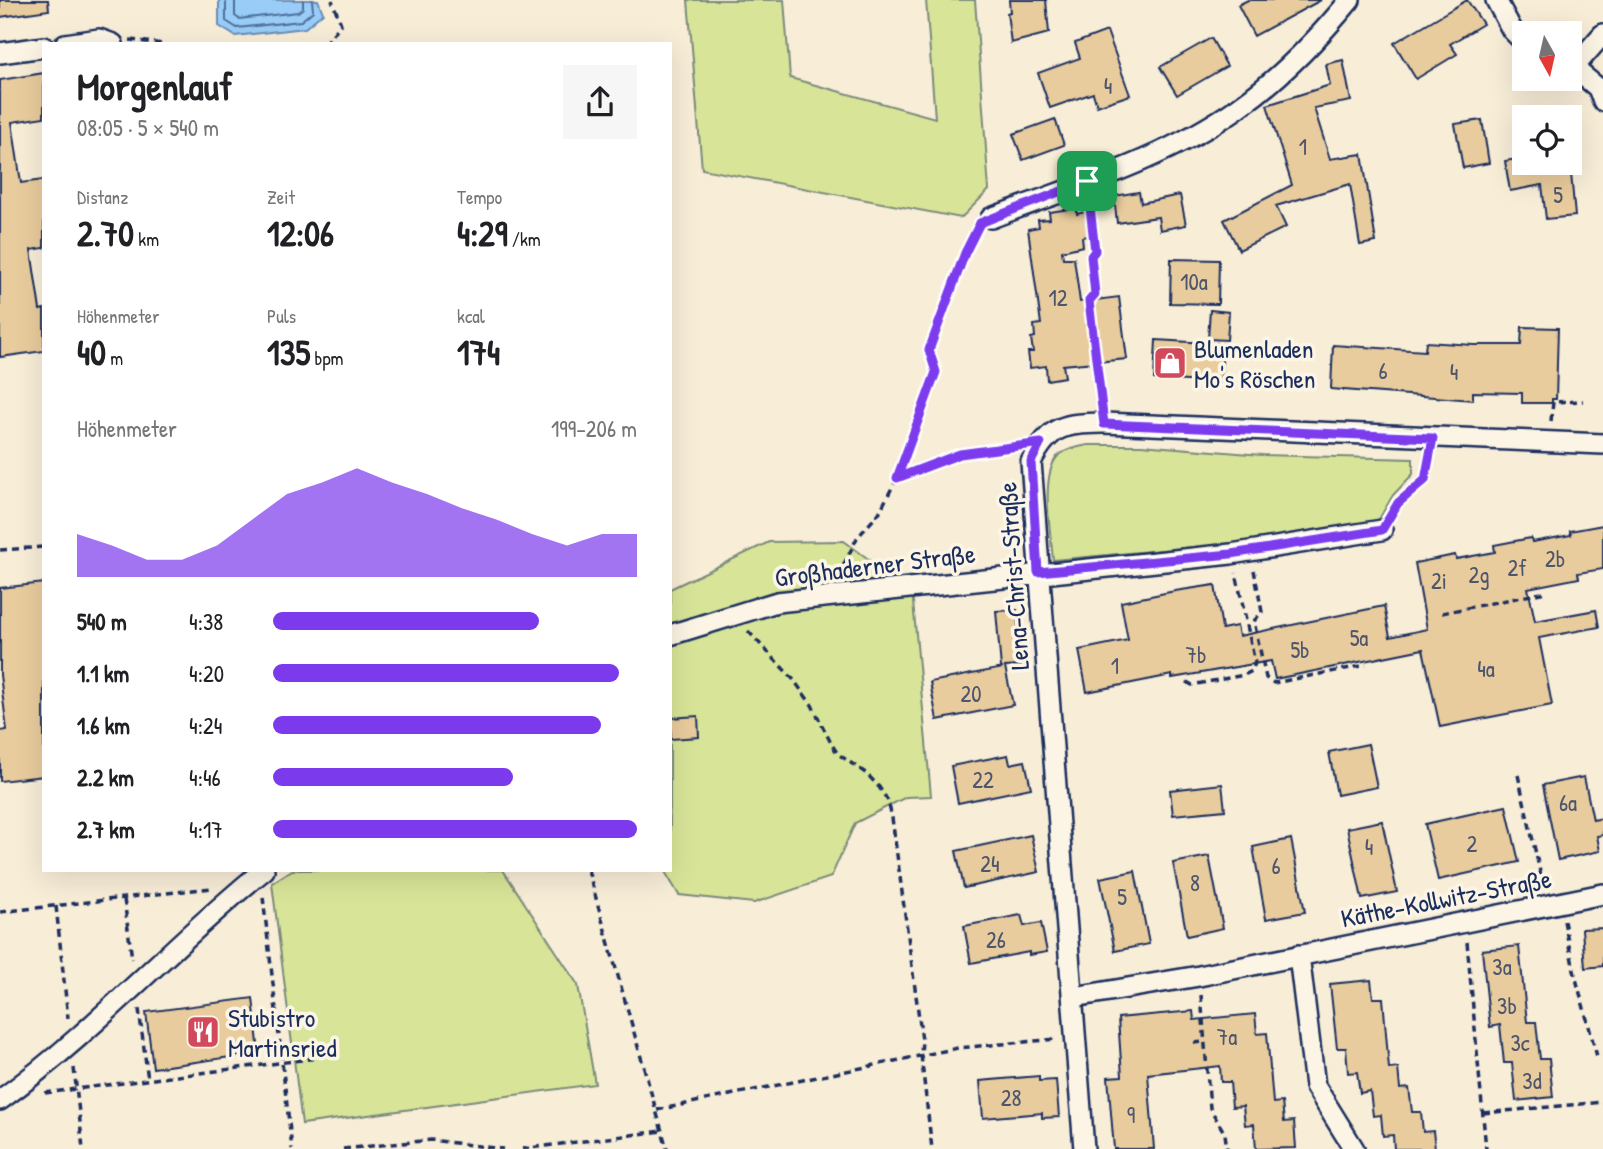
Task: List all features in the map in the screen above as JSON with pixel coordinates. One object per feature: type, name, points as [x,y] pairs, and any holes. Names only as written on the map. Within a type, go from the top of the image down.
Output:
[{"type":"street","points":[[991,218],[1128,166],[1182,141],[1239,108],[1316,40],[1350,0]]},
{"type":"street","points":[[1496,0],[1512,30]]},
{"type":"street","points":[[1582,56],[1603,34]]},
{"type":"street","points":[[79,42],[99,39],[113,42]]},
{"type":"street","points":[[0,53],[42,47]]},
{"type":"street","points":[[1582,74],[1598,88],[1603,101]]},
{"type":"street","points":[[1041,443],[1059,428],[1104,424],[1603,444]]},
{"type":"street","name":"Lena-Christ-Straße","points":[[1041,443],[1031,462],[1084,1149]]},
{"type":"street","name":"Großhaderner Straße","points":[[672,634],[777,601],[1241,552],[1382,530]]},
{"type":"street","points":[[0,1100],[71,1044],[224,903],[262,872]]},
{"type":"street","name":"Käthe-Kollwitz-Straße","points":[[1074,997],[1199,976],[1603,894]]},
{"type":"street","points":[[1299,954],[1315,1086],[1354,1149]]},
{"type":"path","points":[[327,42],[341,24],[332,0]]},
{"type":"path","points":[[122,42],[147,42]]},
{"type":"path","points":[[1087,181],[1095,251],[1091,256],[1095,294],[1089,301],[1104,424]]},
{"type":"path","points":[[850,551],[878,513],[897,478],[936,372],[929,350],[965,253],[980,223],[991,218]]},
{"type":"path","points":[[1550,441],[1553,402],[1583,401]]},
{"type":"path","points":[[1382,530],[1398,503],[1425,480],[1433,438]]},
{"type":"path","points":[[897,478],[960,454],[1041,443]]},
{"type":"path","points":[[0,550],[42,547]]},
{"type":"path","points":[[1241,552],[1262,612],[1254,621],[1266,678],[1274,682],[1366,665]]},
{"type":"path","points":[[1186,682],[1192,685],[1244,676],[1252,671],[1255,663],[1241,552]]},
{"type":"path","points":[[1442,613],[1546,592]]},
{"type":"path","points":[[729,616],[777,660],[812,705],[838,754],[867,774],[888,801],[922,1040],[921,1055],[932,1149]]},
{"type":"path","points":[[1518,775],[1598,1060]]},
{"type":"path","points":[[589,872],[667,1149]]},
{"type":"path","points":[[0,912],[215,888],[224,903]]},
{"type":"path","points":[[264,903],[292,1149]]},
{"type":"path","points":[[1466,922],[1486,1149]]},
{"type":"path","points":[[1199,976],[1210,1108],[1225,1134],[1227,1149]]},
{"type":"path","points":[[657,1110],[958,1048],[1076,1037]]},
{"type":"path","points":[[1194,1043],[1205,1042]]},
{"type":"path","points":[[40,1094],[317,1058]]},
{"type":"path","points":[[1483,1113],[1603,1102]]},
{"type":"path","points":[[522,1149],[663,1131]]},
{"type":"path","points":[[343,1149],[431,1140],[503,1149]]},
{"type":"green space","points":[[688,0],[784,0],[790,78],[935,118],[926,0],[975,0],[989,190],[961,218],[702,169]]},
{"type":"green space","points":[[1088,445],[1141,445],[1262,455],[1413,459],[1413,474],[1393,495],[1378,521],[1248,542],[1053,560],[1048,507],[1052,466],[1064,452]]},
{"type":"green space","points":[[844,541],[912,591],[931,796],[906,797],[855,823],[831,877],[754,903],[679,895],[665,872],[672,872],[672,588],[769,542]]},
{"type":"green space","points":[[289,872],[504,872],[578,985],[595,1084],[302,1124],[272,883]]},
{"type":"water","points":[[219,0],[318,0],[323,13],[305,28],[235,36],[219,26]]},
{"type":"building","points":[[0,0],[48,0],[49,10],[0,17]]},
{"type":"building","points":[[1009,0],[1046,0],[1049,33],[1011,43],[1007,13],[1010,12]]},
{"type":"building","points":[[1248,0],[1321,0],[1254,36],[1238,5]]},
{"type":"building","points":[[1467,0],[1483,24],[1450,44],[1457,54],[1416,79],[1394,43]]},
{"type":"building","points":[[1107,31],[1130,95],[1097,106],[1093,93],[1050,108],[1038,73],[1080,58],[1075,43]]},
{"type":"building","points":[[1211,38],[1227,66],[1177,95],[1160,67]]},
{"type":"building","points":[[1343,60],[1351,101],[1314,108],[1330,159],[1362,154],[1376,242],[1360,245],[1350,184],[1276,206],[1286,227],[1239,250],[1224,220],[1292,185],[1267,105],[1330,85],[1326,64]]},
{"type":"building","points":[[42,73],[42,117],[12,122],[21,183],[42,180],[42,248],[31,250],[42,310],[42,351],[0,357],[0,80]]},
{"type":"building","points":[[1055,119],[1064,145],[1023,160],[1013,134]]},
{"type":"building","points":[[1482,120],[1489,163],[1463,168],[1455,124]]},
{"type":"building","points":[[1512,160],[1512,175],[1571,175],[1575,216],[1546,219],[1542,185],[1510,191],[1505,161]]},
{"type":"building","points":[[1139,192],[1141,203],[1180,195],[1186,225],[1160,230],[1158,217],[1117,223],[1114,196]]},
{"type":"building","points":[[1077,208],[1077,214],[1085,212],[1089,236],[1082,237],[1083,246],[1062,251],[1063,258],[1074,258],[1080,302],[1119,297],[1127,359],[1063,365],[1065,377],[1047,380],[1046,366],[1030,368],[1028,352],[1033,352],[1031,338],[1035,337],[1034,325],[1041,324],[1028,229],[1039,227],[1038,220],[1050,219],[1049,212]]},
{"type":"building","points":[[1171,259],[1219,260],[1218,304],[1170,303]]},
{"type":"building","points":[[1210,310],[1229,312],[1227,340],[1208,339]]},
{"type":"building","points":[[1522,327],[1558,328],[1556,399],[1552,399],[1552,403],[1522,403],[1522,393],[1473,392],[1473,400],[1331,389],[1333,345],[1425,351],[1426,342],[1521,345]]},
{"type":"building","points":[[1156,340],[1223,344],[1221,383],[1154,379]]},
{"type":"building","points":[[1603,525],[1603,569],[1578,573],[1579,578],[1528,588],[1535,621],[1596,610],[1599,627],[1539,638],[1552,705],[1440,727],[1423,649],[1275,679],[1271,661],[1172,678],[1172,675],[1087,692],[1079,650],[1128,640],[1121,602],[1215,585],[1222,629],[1237,626],[1239,636],[1384,606],[1390,637],[1427,629],[1415,563],[1455,555],[1456,559],[1495,552],[1494,545],[1531,538],[1532,542],[1571,535],[1570,531]]},
{"type":"building","points":[[42,583],[42,776],[0,781],[0,731],[7,730],[0,675],[0,588]]},
{"type":"building","points":[[1017,610],[1021,666],[1005,667],[1013,705],[937,720],[930,682],[1003,668],[996,611]]},
{"type":"building","points":[[698,716],[699,737],[672,739],[672,718]]},
{"type":"building","points":[[1368,744],[1377,787],[1337,795],[1329,752]]},
{"type":"building","points":[[1008,755],[1010,764],[1025,761],[1031,788],[958,803],[951,766]]},
{"type":"building","points":[[1584,777],[1593,820],[1603,818],[1603,835],[1597,836],[1600,851],[1558,860],[1543,785]]},
{"type":"building","points":[[1222,784],[1225,810],[1173,815],[1170,790]]},
{"type":"building","points":[[1506,806],[1519,862],[1438,880],[1425,824]]},
{"type":"building","points":[[1382,821],[1397,892],[1362,899],[1347,828]]},
{"type":"building","points":[[1031,835],[1039,872],[964,888],[956,851]]},
{"type":"building","points":[[1291,839],[1305,912],[1266,919],[1253,847]]},
{"type":"building","points":[[1209,856],[1223,928],[1187,936],[1173,863]]},
{"type":"building","points":[[1135,871],[1149,944],[1115,951],[1100,878]]},
{"type":"building","points":[[1021,915],[1024,926],[1041,923],[1047,952],[1029,955],[1029,952],[971,963],[964,926]]},
{"type":"building","points":[[1603,928],[1603,966],[1585,968],[1582,929]]},
{"type":"building","points":[[1519,946],[1527,1022],[1536,1022],[1540,1059],[1549,1059],[1553,1097],[1516,1101],[1512,1063],[1504,1063],[1500,1025],[1490,1027],[1482,950]]},
{"type":"building","points":[[1371,980],[1373,998],[1383,998],[1389,1069],[1398,1068],[1400,1089],[1409,1088],[1412,1112],[1421,1112],[1423,1132],[1433,1131],[1435,1149],[1394,1149],[1393,1135],[1383,1136],[1381,1115],[1373,1116],[1370,1091],[1360,1093],[1357,1072],[1348,1073],[1346,1048],[1337,1048],[1330,984]]},
{"type":"building","name":"Stubistro Martinsried","points":[[253,998],[259,1053],[153,1068],[146,1012]]},
{"type":"building","points":[[1193,1011],[1194,1020],[1255,1014],[1257,1034],[1267,1033],[1273,1103],[1282,1102],[1284,1122],[1294,1121],[1296,1148],[1256,1149],[1254,1124],[1245,1125],[1243,1106],[1232,1107],[1230,1082],[1221,1082],[1220,1066],[1148,1074],[1154,1149],[1114,1149],[1108,1077],[1122,1076],[1118,1018]]},
{"type":"building","points":[[1039,1076],[1039,1081],[1056,1080],[1059,1117],[1042,1118],[1042,1113],[983,1118],[980,1081]]},
{"type":"place","name":"Blumenladen Mo's Röschen","points":[[1170,363]]},
{"type":"place","name":"Stubistro Martinsried","points":[[203,1032]]},
{"type":"route","points":[[1087,181],[1095,251],[1091,256],[1095,294],[1089,301],[1104,424],[1433,438],[1425,480],[1398,503],[1382,530],[1231,554],[1038,572],[1031,462],[1041,443],[960,454],[897,478],[936,372],[929,350],[965,253],[980,223],[1087,181]]}]
